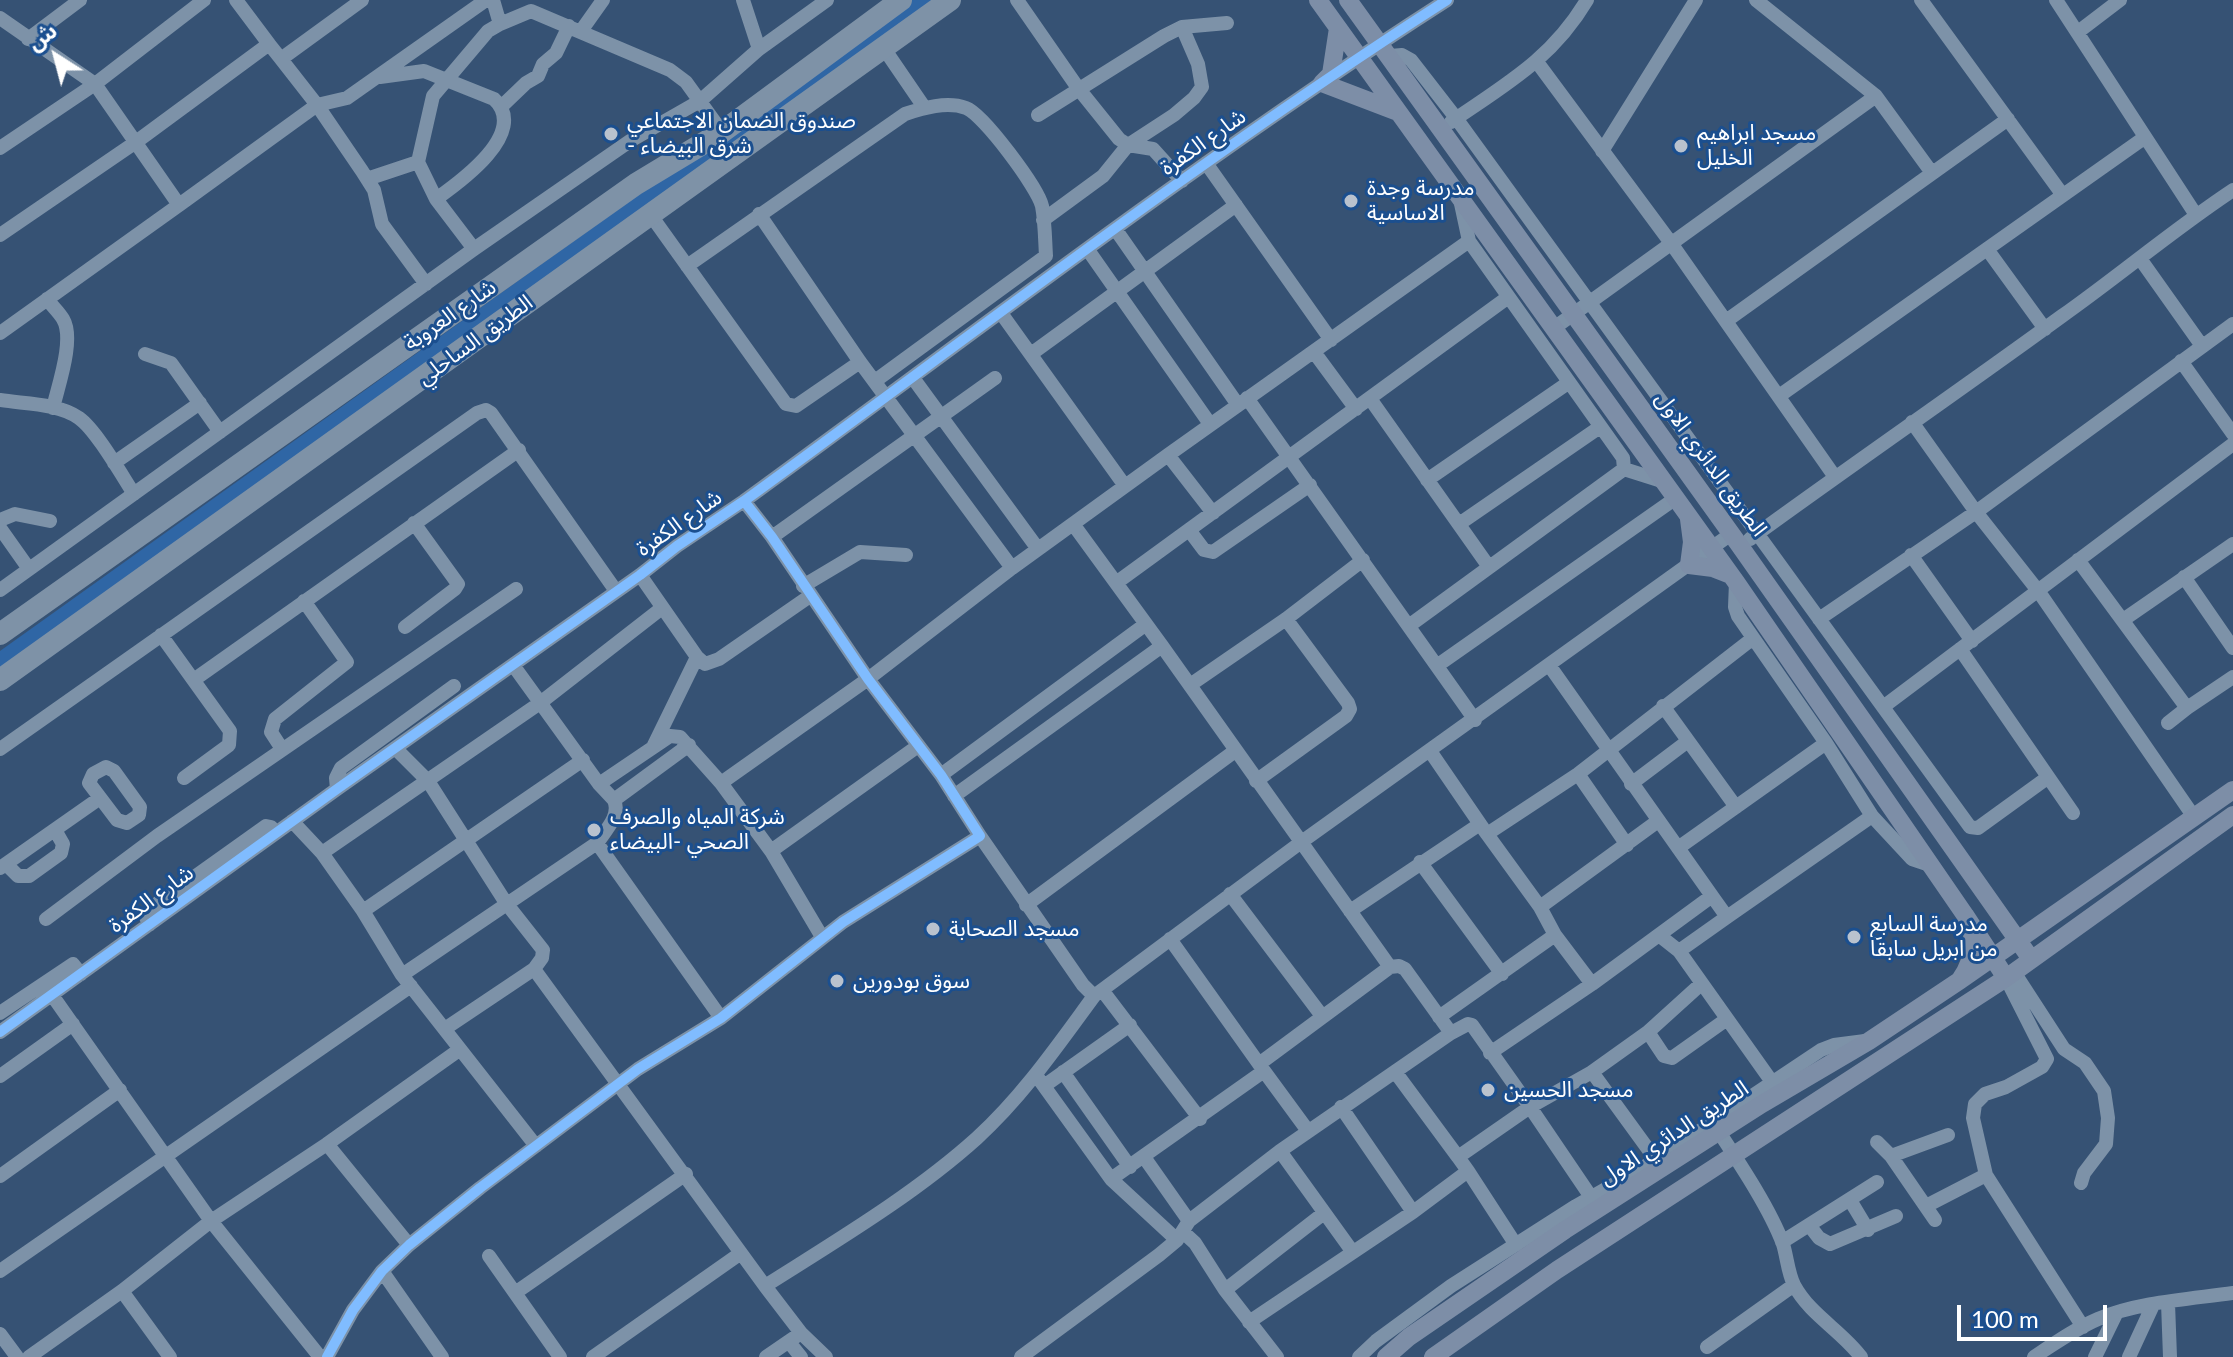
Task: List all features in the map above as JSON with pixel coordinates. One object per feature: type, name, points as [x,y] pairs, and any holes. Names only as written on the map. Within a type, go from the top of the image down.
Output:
[{"type":"highway","name":"شارع العروبة","points":[[0,634],[636,184],[722,132],[901,0]]},
{"type":"highway","name":"الطريق الساحلي","points":[[0,680],[950,0]]},
{"type":"main road","points":[[1318,0],[1734,579],[1994,958],[2010,975]]},
{"type":"main road","name":"الطريق الدائري الاول","points":[[1348,0],[1385,50],[1448,124],[1573,314],[2031,959]]},
{"type":"main road","points":[[1338,28],[1331,74],[1322,83],[1400,113]]},
{"type":"main road","points":[[1688,515],[1692,542],[1689,565],[1713,568],[1734,579]]},
{"type":"main road","name":"الطريق الدائري الاول","points":[[1386,1357],[1409,1337],[1498,1276],[2019,942],[2233,790]]},
{"type":"main road","points":[[1433,1357],[1513,1301],[2010,975],[2233,815]]},
{"type":"main road","points":[[1959,981],[1968,967],[1973,950],[1972,932],[1965,915]]},
{"type":"main road","points":[[1848,1054],[1861,1074]]},
{"type":"main road","points":[[1498,1276],[1513,1301]]},
{"type":"street","points":[[28,39],[80,0]]},
{"type":"street","points":[[0,148],[95,84],[204,0]]},
{"type":"street","points":[[236,0],[317,105],[367,179],[374,190],[382,224],[426,284]]},
{"type":"street","points":[[281,59],[362,0]]},
{"type":"street","points":[[502,106],[538,76],[543,64],[603,0]]},
{"type":"street","points":[[743,0],[759,49]]},
{"type":"street","points":[[0,590],[474,249],[630,141],[700,101],[759,49],[827,0]]},
{"type":"street","points":[[1017,0],[1078,88],[1119,139],[1128,145],[1153,149],[1182,181]]},
{"type":"street","name":"شارع الكفرة","points":[[0,1032],[744,501],[1206,163],[1360,58],[1385,50],[1447,0]]},
{"type":"street","points":[[1587,0],[1572,25],[1537,62],[1448,124],[1590,301],[1973,828],[1978,828],[2047,778]]},
{"type":"street","points":[[1602,151],[1696,0]]},
{"type":"street","points":[[1756,0],[1876,96],[1932,173]]},
{"type":"street","points":[[1921,0],[2062,194]]},
{"type":"street","points":[[2056,0],[2196,215]]},
{"type":"street","points":[[2078,32],[2120,0]]},
{"type":"street","points":[[0,333],[317,105],[347,98],[486,1],[500,24]]},
{"type":"street","points":[[474,249],[436,199],[418,162],[433,96],[488,31],[500,24],[531,11],[670,70],[686,82],[722,132]]},
{"type":"street","points":[[0,18],[95,84],[179,205]]},
{"type":"street","points":[[1038,115],[1182,27],[1227,23]]},
{"type":"street","points":[[1043,220],[1103,176],[1128,145],[1174,115],[1202,87],[1202,76],[1182,27]]},
{"type":"street","points":[[0,235],[136,142],[269,44]]},
{"type":"street","points":[[883,47],[924,107]]},
{"type":"street","points":[[1537,62],[1671,243],[1835,477]]},
{"type":"street","points":[[376,78],[418,70],[494,99],[502,106],[501,130],[491,152],[474,172],[436,199]]},
{"type":"street","points":[[1554,328],[1876,96]]},
{"type":"street","points":[[687,266],[874,133],[905,114],[924,107],[967,108],[980,117],[1036,189],[1042,205],[1046,256],[1056,273]]},
{"type":"street","points":[[1726,321],[2008,119]]},
{"type":"street","points":[[1779,396],[2144,138]]},
{"type":"street","points":[[367,179],[418,162]]},
{"type":"street","points":[[1206,163],[1331,340]]},
{"type":"street","points":[[765,1286],[864,1223],[978,1138],[1040,1080],[1098,993],[1230,894],[1712,549],[1757,534],[2141,260],[2196,215],[2233,190]]},
{"type":"street","points":[[1459,195],[1469,241],[1623,458],[1624,469]]},
{"type":"street","points":[[1031,354],[1236,205]]},
{"type":"street","points":[[650,214],[786,404],[796,406],[860,362]]},
{"type":"street","points":[[759,214],[860,362],[1012,568]]},
{"type":"street","points":[[1116,230],[1243,402],[1310,485],[1475,720]]},
{"type":"street","points":[[721,783],[868,679],[1012,568],[1210,424],[1469,241]]},
{"type":"street","points":[[1987,249],[2045,329]]},
{"type":"street","points":[[1088,250],[1210,424]]},
{"type":"street","points":[[875,381],[1046,256]]},
{"type":"street","points":[[2141,260],[2202,346]]},
{"type":"street","points":[[1116,583],[1507,298]]},
{"type":"street","points":[[47,299],[65,321],[67,334],[66,353],[53,408]]},
{"type":"street","points":[[1001,313],[1125,486]]},
{"type":"street","points":[[1819,619],[1976,512],[2233,324]]},
{"type":"street","points":[[1314,352],[1356,409]]},
{"type":"street","points":[[145,354],[171,363],[220,432]]},
{"type":"street","points":[[2181,361],[2233,434]]},
{"type":"street","points":[[913,378],[1038,549]]},
{"type":"street","points":[[772,537],[995,378]]},
{"type":"street","points":[[1427,480],[1568,383]]},
{"type":"street","points":[[0,400],[53,408],[76,416],[83,421],[134,494]]},
{"type":"street","points":[[1371,400],[1489,567]]},
{"type":"street","points":[[114,463],[200,403]]},
{"type":"street","points":[[0,749],[477,413],[486,410],[519,450],[616,591]]},
{"type":"street","points":[[1912,422],[1976,512],[2039,592],[2194,817]]},
{"type":"street","points":[[1459,524],[1600,427]]},
{"type":"street","points":[[1883,707],[2233,444]]},
{"type":"street","points":[[195,679],[519,450]]},
{"type":"street","points":[[1168,455],[1213,513]]},
{"type":"street","points":[[1438,665],[1670,490],[1624,469]]},
{"type":"street","points":[[1410,625],[1624,469]]},
{"type":"street","points":[[1189,530],[1204,550],[1213,552],[1310,485]]},
{"type":"street","points":[[744,501],[868,679],[941,775],[1026,905],[1083,985],[1098,993],[1130,1025],[1200,1119]]},
{"type":"street","points":[[0,520],[15,514],[50,521]]},
{"type":"street","points":[[405,627],[458,584],[414,523]]},
{"type":"street","points":[[1073,524],[1390,967]]},
{"type":"street","points":[[0,528],[29,569]]},
{"type":"street","points":[[2123,620],[2233,544]]},
{"type":"street","points":[[640,575],[705,664],[719,659],[860,552],[906,555]]},
{"type":"street","points":[[1911,555],[2047,778],[2073,813]]},
{"type":"street","points":[[1190,685],[1286,619],[1363,560]]},
{"type":"street","points":[[2078,560],[2187,708]]},
{"type":"street","points":[[2184,577],[2231,641]]},
{"type":"street","points":[[1734,579],[1735,607],[1752,639],[1826,743],[1872,816],[1912,859],[1930,865]]},
{"type":"street","points":[[46,919],[157,836],[516,589]]},
{"type":"street","points":[[282,749],[271,732],[275,719],[347,662],[304,601]]},
{"type":"street","points":[[322,853],[540,703],[662,608]]},
{"type":"street","points":[[1256,781],[1346,716],[1350,709],[1286,619]]},
{"type":"street","points":[[941,775],[1146,624]]},
{"type":"street","points":[[161,635],[227,725],[231,739],[229,745],[184,778]]},
{"type":"street","points":[[1350,911],[1420,862],[1578,774],[1752,639]]},
{"type":"street","points":[[954,796],[1162,646]]},
{"type":"street","points":[[652,747],[697,657]]},
{"type":"street","points":[[0,1271],[167,1155],[506,903],[597,843],[615,816],[617,807],[614,800],[599,784],[513,665]]},
{"type":"street","points":[[1549,665],[1727,917]]},
{"type":"street","points":[[2168,723],[2233,677]]},
{"type":"street","points":[[337,789],[337,773],[345,764],[454,686]]},
{"type":"street","points":[[1663,706],[1736,807]]},
{"type":"street","points":[[599,784],[675,735],[689,745],[721,783],[771,851],[822,937]]},
{"type":"street","points":[[1631,784],[1688,741]]},
{"type":"street","points":[[1678,848],[1826,743]]},
{"type":"street","points":[[614,800],[689,745]]},
{"type":"street","points":[[771,851],[918,746]]},
{"type":"street","points":[[395,748],[428,781],[506,903],[543,950],[542,958],[534,969],[446,1028]]},
{"type":"street","points":[[1026,905],[1235,751]]},
{"type":"street","points":[[1430,751],[1540,907],[1555,935],[1592,984]]},
{"type":"street","points":[[363,911],[583,760]]},
{"type":"street","points":[[1578,774],[1627,845]]},
{"type":"street","points":[[55,830],[63,844],[61,853],[29,876],[18,876],[3,866],[100,798]]},
{"type":"street","points":[[1679,951],[1872,816]]},
{"type":"street","points":[[292,821],[322,853],[406,980],[536,1146]]},
{"type":"street","points":[[1540,907],[1658,821]]},
{"type":"street","points":[[327,1357],[353,1310],[382,1271],[480,1188],[619,1083],[721,1018],[822,937],[980,836]]},
{"type":"street","points":[[597,843],[721,1018]]},
{"type":"street","points":[[1420,862],[1502,974]]},
{"type":"street","points":[[1230,894],[1322,1016]]},
{"type":"street","points":[[1490,1053],[1660,936],[1712,896]]},
{"type":"street","points":[[1439,1017],[1555,935]]},
{"type":"street","points":[[1660,936],[1679,951],[1772,1082]]},
{"type":"street","points":[[1170,939],[1308,1131]]},
{"type":"street","points":[[0,1013],[73,964],[81,974]]},
{"type":"street","points":[[1111,1179],[1200,1119],[1322,1016],[1390,967],[1405,969],[1451,1033]]},
{"type":"street","points":[[534,969],[765,1286],[795,1337],[801,1357]]},
{"type":"street","points":[[2010,975],[2047,1059],[2042,1067],[2006,1087],[1985,1094],[1975,1104],[1973,1118],[1986,1175],[2083,1327]]},
{"type":"street","points":[[2010,975],[2064,1049],[2085,1063],[2104,1091],[2108,1118],[2106,1144],[2084,1173],[2081,1183]]},
{"type":"street","points":[[1458,1157],[1530,1107],[1592,1072],[1648,1032],[1701,984]]},
{"type":"street","points":[[52,995],[211,1221],[320,1357]]},
{"type":"street","points":[[1648,1032],[1664,1056],[1672,1058],[1727,1019]]},
{"type":"street","points":[[0,1076],[73,1024]]},
{"type":"street","points":[[1021,1357],[1280,1151],[1468,1024],[1472,1025],[1591,1197]]},
{"type":"street","points":[[1040,1080],[1063,1072],[1130,1025]]},
{"type":"street","points":[[1359,1357],[1451,1286],[1591,1197],[1656,1160],[1821,1050],[1834,1045],[1869,1041]]},
{"type":"street","points":[[29,1357],[122,1291],[211,1221],[327,1144],[459,1050]]},
{"type":"street","points":[[1063,1072],[1130,1167]]},
{"type":"street","points":[[1592,1072],[1656,1160]]},
{"type":"street","points":[[1396,1073],[1468,1171],[1516,1245]]},
{"type":"street","points":[[1040,1080],[1111,1179],[1195,1243],[1225,1290],[1277,1357]]},
{"type":"street","points":[[0,1176],[120,1090]]},
{"type":"street","points":[[1341,1107],[1413,1212]]},
{"type":"street","points":[[1719,1132],[1782,1242],[1794,1285],[1820,1317],[1861,1357]]},
{"type":"street","points":[[1891,1156],[1948,1135]]},
{"type":"street","points":[[1877,1142],[1891,1156],[1935,1220]]},
{"type":"street","points":[[327,1144],[409,1245]]},
{"type":"street","points":[[1280,1151],[1352,1251]]},
{"type":"street","points":[[1144,1157],[1183,1231]]},
{"type":"street","points":[[1249,1322],[1413,1212],[1468,1171]]},
{"type":"street","points":[[515,1293],[686,1174]]},
{"type":"street","points":[[1926,1206],[1986,1175]]},
{"type":"street","points":[[1782,1242],[1877,1182]]},
{"type":"street","points":[[1850,1200],[1868,1230]]},
{"type":"street","points":[[1225,1290],[1324,1213]]},
{"type":"street","points":[[1809,1225],[1819,1238],[1830,1244],[1896,1216]]},
{"type":"street","points":[[593,1357],[610,1352],[741,1253]]},
{"type":"street","points":[[489,1256],[559,1356]]},
{"type":"street","points":[[382,1271],[436,1355]]},
{"type":"street","points":[[1707,1347],[1794,1285]]},
{"type":"street","points":[[122,1291],[170,1357]]},
{"type":"street","points":[[2034,1357],[2083,1327],[2116,1314],[2233,1293]]},
{"type":"street","points":[[2129,1357],[2160,1304]]},
{"type":"street","points":[[2160,1304],[2170,1357]]},
{"type":"street","points":[[2095,1357],[2116,1314]]},
{"type":"street","points":[[0,1334],[17,1357]]},
{"type":"street","points":[[766,1357],[795,1337]]},
{"type":"street","points":[[795,1337],[826,1357]]},
{"type":"shaded area","points":[[911,0],[939,0],[0,670],[0,651]]},
{"type":"cycle path","points":[[0,1032],[744,501],[1179,182],[1447,0]]},
{"type":"cycle path","points":[[327,1357],[353,1310],[382,1271],[480,1188],[638,1069],[721,1018],[843,922],[980,836],[941,775],[868,679],[744,501]]},
{"type":"place","name":"صندوق الضمان الاجتماعي - شرق البيضاء","points":[[611,134]]},
{"type":"place","name":"مسجد ابراهيم الخليل","points":[[1681,146]]},
{"type":"place","name":"مدرسة وجدة الاساسية","points":[[1351,201]]},
{"type":"place","name":"شركة المياه والصرف الصحي -البيضاء","points":[[594,830]]},
{"type":"place","name":"مسجد الصحابة","points":[[933,929]]},
{"type":"place","name":"مدرسة السابع من ابريل سابقا","points":[[1854,937]]},
{"type":"place","name":"سوق بودورين","points":[[837,981]]},
{"type":"place","name":"مسجد الحسين","points":[[1488,1090]]}]
